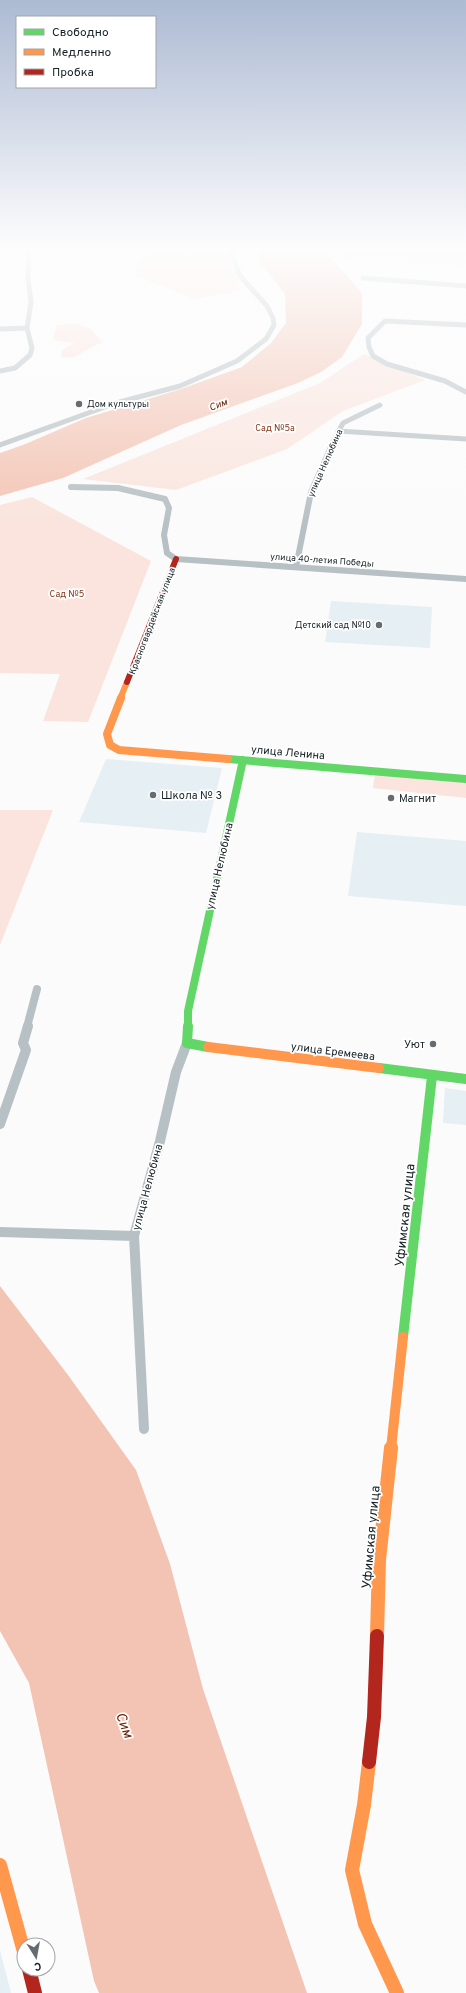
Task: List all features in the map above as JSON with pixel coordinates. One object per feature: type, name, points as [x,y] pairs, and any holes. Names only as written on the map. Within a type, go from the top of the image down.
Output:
[{"type":"street","points":[[0,371],[15,368],[30,356],[32,342]]},
{"type":"street","points":[[0,445],[116,403],[180,386],[237,360],[262,342]]},
{"type":"street","points":[[368,342],[373,356],[388,364],[445,381],[466,392]]},
{"type":"street","name":"улица Нелюбина","points":[[296,567],[311,492],[338,431],[343,423],[380,405]]},
{"type":"street","points":[[338,431],[466,439]]},
{"type":"street","name":"Красногвардейская улица","points":[[71,487],[99,486],[152,494],[165,499],[169,508],[163,529],[164,544],[167,553],[176,559],[108,734],[110,745]]},
{"type":"street","name":"улица 40-летия Победы","points":[[176,559],[466,579]]},
{"type":"street","name":"улица Ленина","points":[[110,745],[119,750],[466,779]]},
{"type":"street","name":"улица Нелюбина","points":[[144,1429],[134,1236],[160,1141],[176,1072],[192,1045],[188,1011],[243,760]]},
{"type":"street","points":[[0,1124],[26,1050],[23,1043],[37,989]]},
{"type":"street","name":"улица Еремеева","points":[[192,1045],[432,1076],[466,1079]]},
{"type":"street","name":"Уфимская улица","points":[[397,1993],[365,1924],[352,1870],[364,1805],[374,1717],[379,1560],[432,1076]]},
{"type":"street","points":[[0,1232],[134,1236]]},
{"type":"street","points":[[0,1865],[20,1937]]},
{"type":"street","points":[[31,1977],[35,1993]]},
{"type":"shaded area","name":"Детский сад №10","points":[[331,601],[432,607],[430,648],[325,642]]},
{"type":"shaded area","name":"Школа № 3","points":[[106,759],[222,768],[206,833],[79,822]]},
{"type":"shaded area","points":[[357,832],[466,841],[466,906],[348,896]]},
{"type":"shaded area","points":[[445,1088],[466,1091],[466,1125],[443,1123]]},
{"type":"shaded area","points":[[0,1950],[11,1993],[0,1993]]},
{"type":"green space","points":[[67,342],[102,342],[72,358],[61,357],[61,351],[74,343]]},
{"type":"green space","name":"Сад №5а","points":[[364,354],[425,380],[343,411],[287,449],[176,490],[83,479],[320,383]]},
{"type":"green space","name":"Сад №5","points":[[32,497],[151,561],[88,722],[43,721],[60,674],[0,673],[0,505]]},
{"type":"green space","points":[[375,774],[466,782],[466,798],[373,788]]},
{"type":"green space","points":[[0,810],[53,810],[0,945]]},
{"type":"water","name":"Сим","points":[[351,342],[342,357],[321,372],[298,383],[181,425],[63,478],[0,496],[0,453],[23,445],[86,418],[181,389],[242,367],[271,343]]},
{"type":"water","name":"Сим","points":[[0,1286],[68,1375],[136,1470],[170,1564],[203,1689],[307,1993],[99,1993],[94,1981],[29,1683],[0,1631]]},
{"type":"traffic: fast","points":[[228,759],[466,779]]},
{"type":"traffic: fast","points":[[208,1047],[187,1043],[188,1011],[243,760]]},
{"type":"traffic: fast","points":[[379,1068],[466,1079]]},
{"type":"traffic: fast","points":[[403,1337],[432,1076]]},
{"type":"traffic: slow","points":[[127,682],[107,734],[110,745],[119,750],[228,759]]},
{"type":"traffic: slow","points":[[208,1047],[379,1068]]},
{"type":"traffic: slow","points":[[377,1636],[379,1560],[403,1337]]},
{"type":"traffic: slow","points":[[369,1762],[364,1805],[352,1870],[365,1924],[397,1993]]},
{"type":"traffic: slow","points":[[0,1865],[20,1937]]},
{"type":"traffic: jam","points":[[127,682],[176,559]]},
{"type":"traffic: jam","points":[[369,1762],[374,1717],[377,1636]]},
{"type":"traffic: jam","points":[[31,1977],[35,1993]]},
{"type":"place","name":"Дом культуры","points":[[79,404]]},
{"type":"place","name":"Детский сад №10","points":[[379,625]]},
{"type":"place","name":"Школа № 3","points":[[153,795]]},
{"type":"place","name":"Магнит","points":[[391,798]]},
{"type":"place","name":"Уют","points":[[433,1044]]}]
